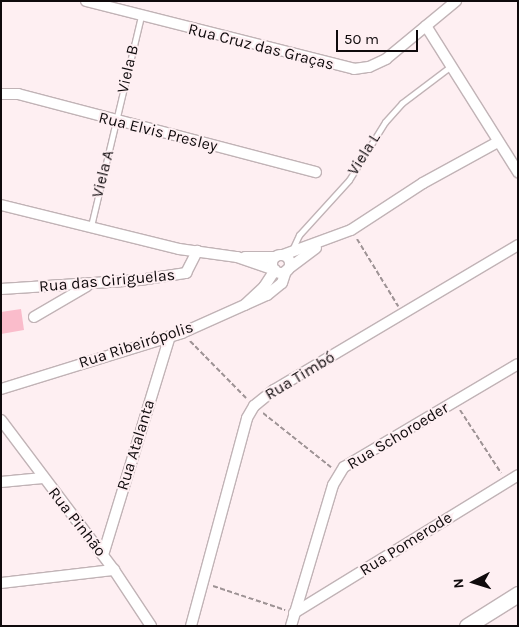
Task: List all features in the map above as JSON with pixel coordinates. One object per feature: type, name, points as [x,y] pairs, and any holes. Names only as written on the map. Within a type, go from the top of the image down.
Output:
[{"type":"street","name":"Rua Cruz das Graças","points":[[90,2],[354,69],[369,67],[386,59],[456,1]]},
{"type":"street","points":[[426,26],[518,172]]},
{"type":"street","name":"Rua Elvis Presley","points":[[1,94],[18,94],[116,122],[316,172]]},
{"type":"street","points":[[237,257],[283,255],[320,244],[351,230],[423,183],[498,142]]},
{"type":"street","points":[[1,205],[197,250],[237,257],[283,270]]},
{"type":"street","points":[[283,270],[320,244]]},
{"type":"street","name":"Rua Timbó","points":[[191,626],[248,418],[254,406],[274,390],[518,245]]},
{"type":"street","name":"Rua das Ciriguelas","points":[[1,289],[90,284],[186,273],[197,250]]},
{"type":"street","points":[[283,255],[283,270]]},
{"type":"street","points":[[283,255],[289,261],[283,270]]},
{"type":"street","name":"Rua Ribeirópolis","points":[[1,389],[170,336],[245,305],[283,270]]},
{"type":"street","points":[[34,317],[90,284]]},
{"type":"street","name":"Rua Atalanta","points":[[103,554],[170,336]]},
{"type":"street","name":"Rua Schoroeder","points":[[290,626],[334,485],[344,467],[518,364]]},
{"type":"street","name":"Rua Pinhão","points":[[1,420],[43,478],[103,554],[151,626]]},
{"type":"street","name":"Rua Pomerode","points":[[294,612],[518,475]]},
{"type":"street","points":[[1,482],[43,478]]},
{"type":"street","points":[[1,583],[114,570]]},
{"type":"street","points":[[467,626],[518,594]]},
{"type":"lane","name":"Viela B","points":[[116,122],[141,16]]},
{"type":"lane","name":"Viela L","points":[[283,255],[348,180],[385,122],[402,104],[451,66]]},
{"type":"lane","name":"Viela A","points":[[90,226],[116,122]]},
{"type":"path","points":[[351,230],[403,314]]},
{"type":"path","points":[[454,401],[507,481]]},
{"type":"path","points":[[203,583],[294,612]]},
{"type":"shaded area","points":[[21,309],[24,330],[1,334],[1,312]]}]
